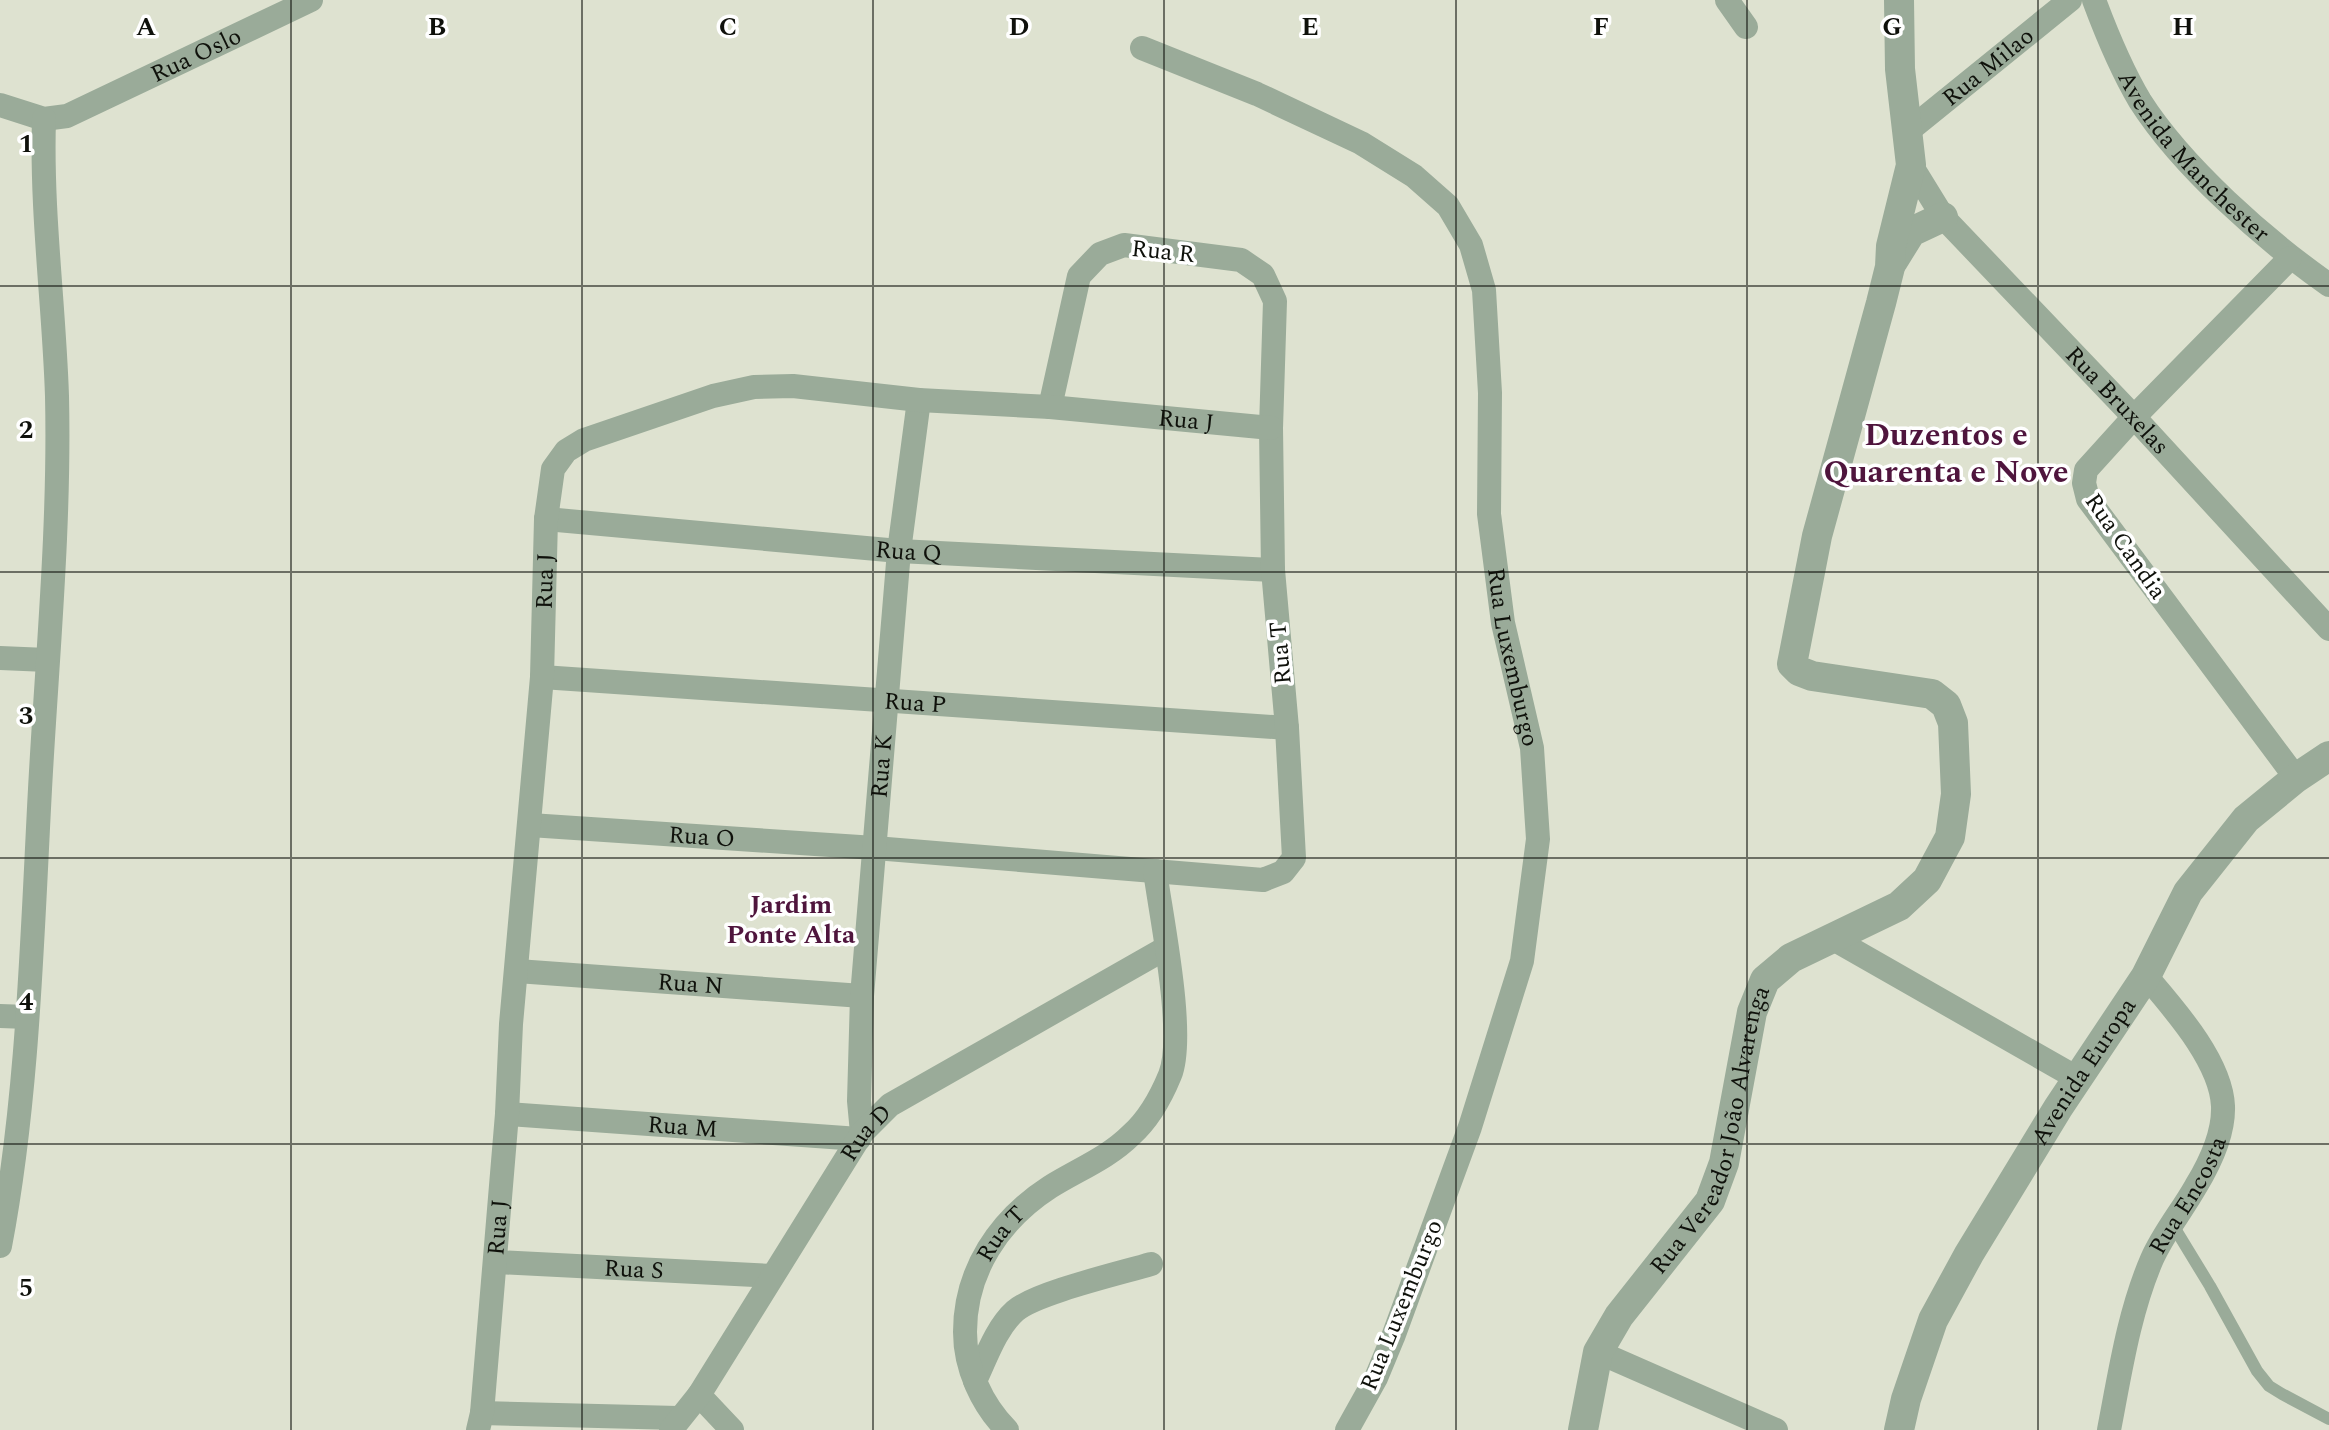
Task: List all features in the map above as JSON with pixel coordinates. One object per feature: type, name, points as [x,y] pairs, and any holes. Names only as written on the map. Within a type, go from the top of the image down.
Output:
[{"type":"street","name":"Rua Oslo","points":[[39,118],[60,119],[80,111],[311,0]]},
{"type":"street","points":[[1727,0],[1746,27]]},
{"type":"street","name":"Rua Vereador João Alvarenga","points":[[1583,1430],[1598,1352],[1619,1316],[1710,1201],[1724,1163],[1752,1012],[1765,980],[1791,958],[1899,906],[1927,880],[1950,837],[1956,794],[1953,723],[1946,705],[1932,694],[1812,676],[1799,671],[1792,664],[1817,536],[1890,267],[1891,246],[1911,165],[1900,69],[1899,0]]},
{"type":"street","name":"Rua Milao","points":[[1907,132],[2070,0]]},
{"type":"street","name":"Avenida Manchester","points":[[2094,0],[2110,44],[2141,101],[2185,160],[2290,258],[2329,285]]},
{"type":"street","name":"Rua Luxemburgo","points":[[1142,48],[1257,94],[1361,143],[1414,176],[1448,206],[1471,245],[1484,290],[1490,393],[1489,514],[1503,623],[1532,748],[1538,839],[1522,961],[1470,1127],[1388,1351],[1347,1430]]},
{"type":"street","points":[[0,85],[39,118],[57,396],[57,492],[27,1017],[0,1246]]},
{"type":"street","points":[[0,105],[39,118]]},
{"type":"street","name":"Rua Bruxelas","points":[[1911,165],[1943,217],[2134,417],[2329,629]]},
{"type":"street","points":[[1890,267],[1911,232],[1943,217]]},
{"type":"street","name":"Rua R","points":[[1050,407],[1079,276],[1100,254],[1124,245],[1241,260],[1263,275],[1275,301]]},
{"type":"street","name":"Rua Candia","points":[[2290,258],[2134,417],[2086,470],[2084,483],[2088,499],[2296,778]]},
{"type":"street","name":"Rua T","points":[[875,848],[1263,880],[1283,872],[1294,858],[1287,728],[1273,570],[1271,428],[1275,301]]},
{"type":"street","name":"Rua J","points":[[480,1422],[496,1262],[511,1024],[542,677],[546,519],[553,469],[566,451],[584,440],[713,396],[754,387],[793,386],[919,400],[1050,407],[1271,428]]},
{"type":"street","name":"Rua K","points":[[860,1136],[862,996],[899,551],[919,400]]},
{"type":"street","name":"Rua Q","points":[[546,519],[899,551],[1273,570]]},
{"type":"street","points":[[0,658],[47,660]]},
{"type":"street","name":"Rua P","points":[[542,677],[1287,728]]},
{"type":"street","name":"Avenida Europa","points":[[1899,1430],[1906,1399],[1933,1320],[1969,1254],[2077,1078],[2146,976],[2188,892],[2246,819],[2296,778],[2329,756]]},
{"type":"street","name":"Rua O","points":[[530,825],[875,848]]},
{"type":"street","name":"Rua T","points":[[1007,1430],[987,1407],[975,1381],[965,1345],[965,1311],[982,1257],[1004,1227],[1029,1202],[1094,1164],[1131,1135],[1155,1107],[1172,1071],[1176,1029],[1155,871]]},
{"type":"street","points":[[1830,937],[2077,1078]]},
{"type":"street","name":"Rua D","points":[[674,1424],[699,1395],[860,1136],[890,1105],[1166,948]]},
{"type":"street","name":"Rua N","points":[[517,971],[862,996]]},
{"type":"street","name":"Rua Encosta","points":[[2109,1430],[2137,1304],[2152,1259],[2214,1150],[2223,1107],[2220,1090],[2198,1041],[2146,976]]},
{"type":"street","points":[[0,1016],[27,1017]]},
{"type":"street","name":"Rua M","points":[[507,1114],[860,1136]]},
{"type":"street","name":"Rua S","points":[[496,1262],[772,1276]]},
{"type":"street","points":[[975,1381],[1002,1326],[1017,1309],[1039,1298],[1151,1264]]},
{"type":"street","points":[[1598,1352],[1776,1430]]},
{"type":"street","points":[[699,1395],[732,1430]]},
{"type":"street","points":[[480,1422],[674,1424]]},
{"type":"lane","points":[[2171,1222],[2257,1371],[2269,1386],[2329,1419]]},
{"type":"district","name":"Duzentos e Quarenta e Nove","points":[[1946,452]]},
{"type":"district","name":"Jardim Ponte Alta","points":[[791,919]]}]
